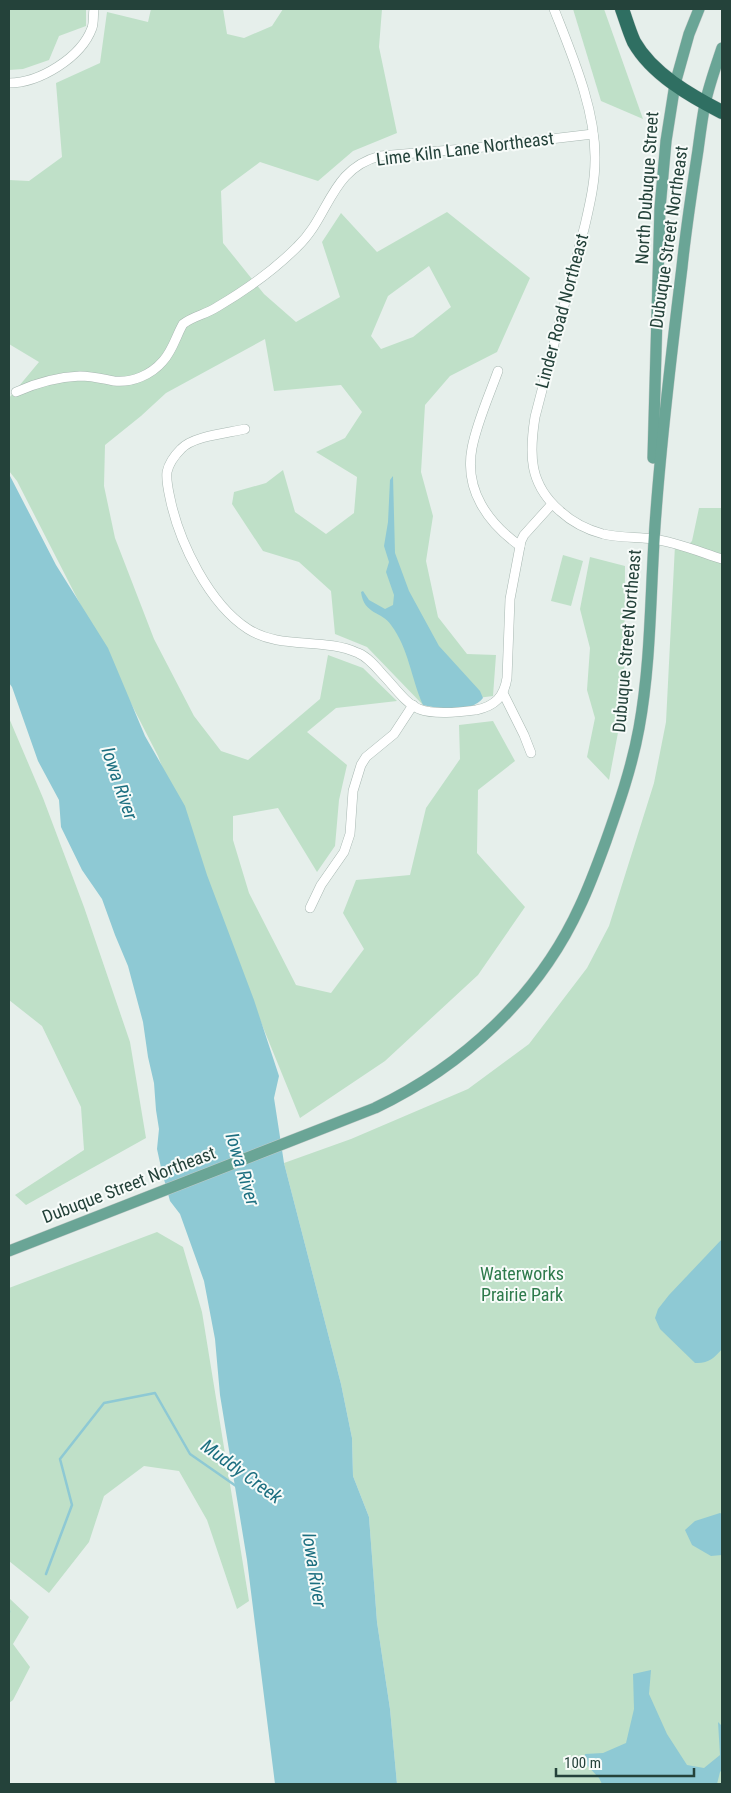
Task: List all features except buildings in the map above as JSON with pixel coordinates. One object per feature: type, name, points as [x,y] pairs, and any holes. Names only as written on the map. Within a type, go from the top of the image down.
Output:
[{"type":"highway","points":[[622,9],[632,36],[644,57],[674,84],[722,112]]},
{"type":"main road","name":"North Dubuque Street","points":[[655,524],[653,443],[660,208],[666,141],[674,84],[686,43],[699,9]]},
{"type":"main road","name":"Dubuque Street Northeast","points":[[9,1251],[382,1104],[422,1082],[458,1058],[517,1003],[567,933],[580,907],[619,804],[630,770],[639,729],[651,617],[655,524],[667,384],[689,205],[705,103],[722,48]]},
{"type":"street","points":[[9,83],[22,83],[60,66],[78,51],[92,28],[94,9]]},
{"type":"street","name":"Linder Road Northeast","points":[[554,9],[588,106],[595,160],[592,194],[534,417],[531,442],[532,464],[540,487],[552,504],[572,520],[596,532],[613,536],[654,539],[722,559]]},
{"type":"street","name":"Lime Kiln Lane Northeast","points":[[16,392],[35,384],[68,377],[91,376],[114,381],[144,376],[163,362],[183,324],[219,306],[266,276],[303,241],[342,179],[350,170],[370,159],[380,156],[475,148],[593,134]]},
{"type":"street","points":[[498,371],[472,449],[472,478],[478,500],[494,524],[520,546]]},
{"type":"street","points":[[245,429],[194,441],[185,445],[171,462],[167,471],[167,484],[172,509],[189,556],[235,620],[248,629],[261,636],[283,642],[312,643],[349,649],[360,654],[419,709],[465,711],[488,706],[501,697],[507,678],[510,599],[520,546],[524,535],[552,504]]},
{"type":"street","points":[[503,693],[524,735],[530,753]]},
{"type":"street","points":[[310,908],[321,885],[344,852],[350,834],[353,791],[361,764],[366,757],[394,734],[413,704]]},
{"type":"green space","points":[[9,9],[86,9],[86,26],[59,36],[49,60],[23,69],[9,70]]},
{"type":"green space","points":[[151,9],[223,9],[227,34],[244,38],[272,26],[283,9],[382,9],[379,47],[397,133],[353,151],[318,181],[260,162],[221,191],[223,243],[264,294],[296,322],[340,297],[322,242],[341,213],[377,252],[447,212],[530,278],[497,352],[450,376],[425,405],[421,472],[433,516],[426,561],[438,617],[467,654],[496,655],[493,696],[423,705],[367,647],[335,634],[331,591],[299,562],[263,551],[232,504],[234,492],[266,483],[283,470],[295,512],[326,534],[354,513],[357,477],[316,452],[345,438],[362,412],[341,385],[274,391],[265,339],[166,393],[105,445],[104,486],[115,538],[154,639],[194,716],[221,751],[248,760],[320,699],[328,655],[363,668],[397,701],[336,708],[307,732],[347,765],[339,800],[335,846],[317,872],[278,808],[233,816],[233,840],[249,893],[296,985],[331,993],[364,949],[343,913],[356,880],[410,875],[426,808],[460,759],[459,725],[493,721],[515,761],[478,790],[477,853],[525,907],[478,975],[385,1061],[300,1118],[236,961],[158,756],[17,481],[9,471],[9,398],[39,362],[9,344],[9,180],[29,181],[62,157],[56,83],[100,63],[107,12],[148,22]],"holes":[[[429,266],[451,307],[413,337],[381,349],[371,336],[388,296]]]},
{"type":"green space","points":[[573,9],[604,9],[643,119],[601,101]]},
{"type":"green space","name":"Waterworks Prairie Park","points":[[699,508],[722,508],[722,1784],[397,1784],[390,1709],[377,1622],[369,1517],[353,1476],[352,1438],[341,1384],[284,1163],[351,1139],[468,1089],[529,1044],[587,968],[609,926],[654,783],[666,722],[675,545],[685,548],[692,541]]},
{"type":"green space","points":[[563,555],[583,561],[571,606],[551,601]]},
{"type":"green space","points":[[590,557],[625,566],[624,701],[609,780],[587,757],[595,718],[587,690],[590,648],[580,609]]},
{"type":"green space","points":[[9,718],[43,798],[84,907],[130,1042],[146,1138],[26,1205],[15,1195],[84,1150],[81,1107],[42,1026],[9,1000]]},
{"type":"green space","points":[[157,1232],[183,1247],[202,1312],[249,1601],[237,1609],[207,1520],[179,1471],[144,1466],[104,1496],[89,1542],[49,1593],[9,1561],[9,1288]]},
{"type":"green space","points":[[9,1598],[29,1617],[13,1644],[30,1667],[13,1700],[9,1703]]},
{"type":"water","name":"Iowa River","points":[[9,474],[56,565],[108,648],[145,736],[185,806],[207,875],[254,1000],[279,1076],[274,1098],[284,1163],[341,1384],[352,1438],[353,1476],[369,1517],[377,1622],[390,1709],[397,1784],[275,1784],[247,1560],[220,1395],[215,1339],[204,1281],[180,1214],[170,1201],[162,1172],[157,1149],[159,1129],[154,1083],[143,1022],[128,966],[102,899],[82,870],[61,827],[59,800],[38,761],[9,683]]},
{"type":"water","points":[[393,476],[395,553],[409,591],[439,646],[480,691],[483,698],[471,706],[455,709],[423,705],[406,654],[397,634],[383,617],[369,609],[363,599],[361,592],[363,591],[369,600],[385,609],[393,605],[394,595],[386,572],[389,562],[384,546],[388,522],[390,480]]},
{"type":"water","points":[[722,1239],[722,1349],[710,1360],[695,1363],[660,1329],[655,1318],[658,1309],[669,1295]]},
{"type":"water","points":[[722,1514],[722,1555],[711,1556],[692,1545],[685,1530],[695,1521]]},
{"type":"water","points":[[651,1670],[649,1694],[667,1734],[687,1765],[704,1768],[720,1755],[718,1722],[722,1726],[722,1770],[717,1784],[602,1784],[584,1762],[585,1754],[603,1753],[626,1743],[634,1709],[633,1674]]},
{"type":"waterway","name":"Muddy Creek","points":[[46,1574],[72,1505],[60,1459],[104,1403],[155,1393],[190,1454],[236,1486]]}]
